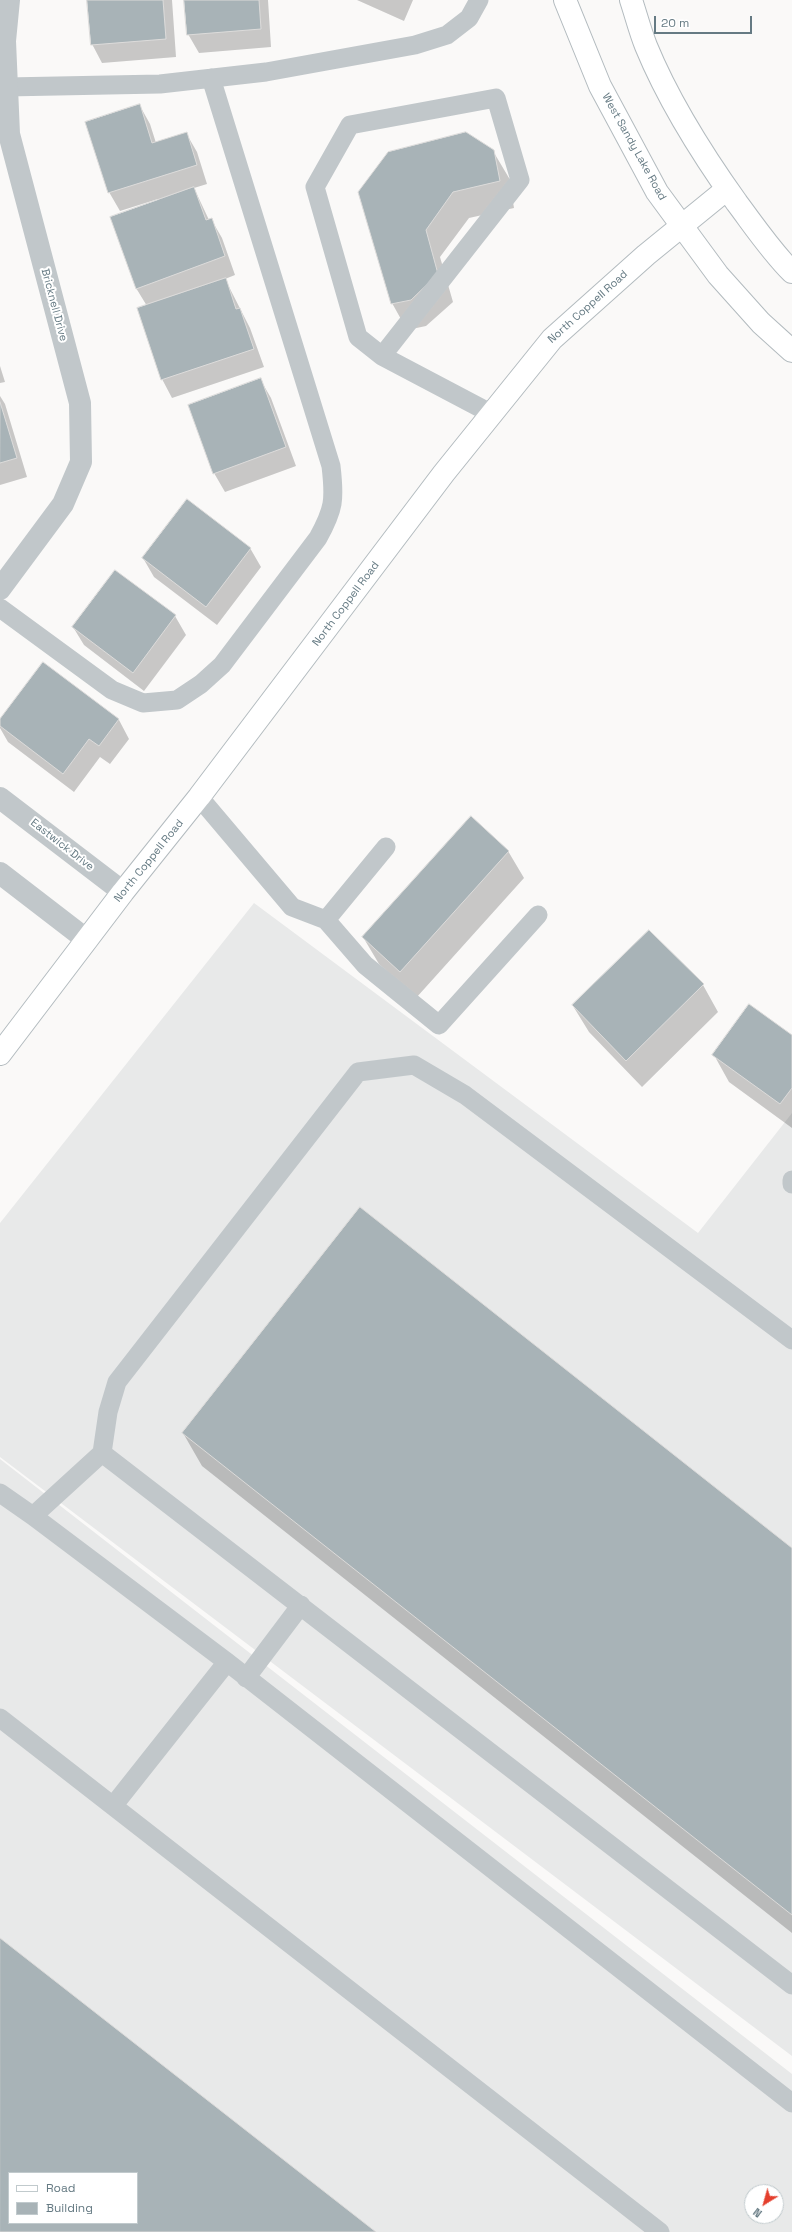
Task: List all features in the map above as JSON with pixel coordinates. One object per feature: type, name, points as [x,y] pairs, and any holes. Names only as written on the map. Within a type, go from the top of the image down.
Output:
[{"type":"street","name":"Bricknell Drive","points":[[0,589],[64,504],[82,462],[80,403],[8,134],[5,41],[9,0]]},
{"type":"street","name":"West Sandy Lake Road","points":[[565,0],[600,86],[657,192],[681,227],[718,275],[761,323],[792,350]]},
{"type":"street","points":[[631,0],[646,46],[679,114],[708,162],[727,189],[777,257],[792,272]]},
{"type":"street","name":"North Coppell Road","points":[[0,1054],[123,892],[199,798],[444,473],[552,339],[727,189]]},
{"type":"street","name":"Eastwick Drive","points":[[0,798],[123,892]]},
{"type":"street","points":[[0,873],[87,940]]},
{"type":"lane","points":[[6,87],[160,84],[266,72],[415,46],[447,35],[469,18],[479,0]]},
{"type":"lane","points":[[0,608],[112,690],[143,703],[177,700],[201,684],[222,664],[318,538],[331,515],[334,493],[331,466],[211,78]]},
{"type":"lane","points":[[382,356],[520,180],[496,98],[350,125],[315,187],[358,337],[382,356],[492,414]]},
{"type":"lane","points":[[199,798],[292,907],[326,920],[365,965],[439,1025],[538,915]]},
{"type":"lane","points":[[326,920],[386,847]]},
{"type":"lane","points":[[34,1516],[102,1452],[108,1412],[117,1382],[358,1072],[414,1065],[465,1094],[792,1340]]},
{"type":"lane","points":[[102,1452],[792,1985]]},
{"type":"lane","points":[[0,1493],[34,1516],[227,1662],[792,2103]]},
{"type":"lane","points":[[246,1678],[301,1605]]},
{"type":"lane","points":[[113,1806],[227,1662]]},
{"type":"lane","points":[[0,1718],[266,1927],[660,2232]]},
{"type":"shaded area","points":[[254,903],[698,1233],[792,1113],[792,2056],[0,1457],[0,1223]]},
{"type":"shaded area","points":[[0,1459],[792,2074],[792,2232],[0,2232]]},
{"type":"building","points":[[87,0],[163,0],[166,39],[91,45]]},
{"type":"building","points":[[184,0],[259,0],[261,29],[187,35]]},
{"type":"building","points":[[140,104],[152,143],[187,132],[197,165],[108,193],[85,122]]},
{"type":"building","points":[[466,132],[494,150],[500,181],[453,192],[426,230],[438,274],[411,300],[391,304],[358,192],[388,152]]},
{"type":"building","points":[[194,187],[206,220],[212,218],[225,256],[136,289],[110,217]]},
{"type":"building","points":[[226,278],[236,309],[240,308],[254,349],[161,380],[137,308]]},
{"type":"building","points":[[261,378],[286,447],[213,474],[188,405]]},
{"type":"building","points":[[0,402],[17,458],[0,463]]},
{"type":"building","points":[[187,499],[251,548],[206,607],[142,558]]},
{"type":"building","points":[[115,570],[176,615],[133,673],[72,627]]},
{"type":"building","points":[[43,662],[119,719],[99,746],[89,739],[63,774],[0,726],[0,719]]},
{"type":"building","points":[[471,816],[509,851],[400,972],[362,937]]},
{"type":"building","points":[[649,930],[704,984],[626,1061],[572,1005]]},
{"type":"building","points":[[749,1004],[792,1035],[792,1088],[780,1104],[712,1055]]},
{"type":"building","points":[[360,1207],[792,1548],[792,1915],[182,1433]]},
{"type":"building","points":[[0,1938],[376,2232],[0,2232]]}]
